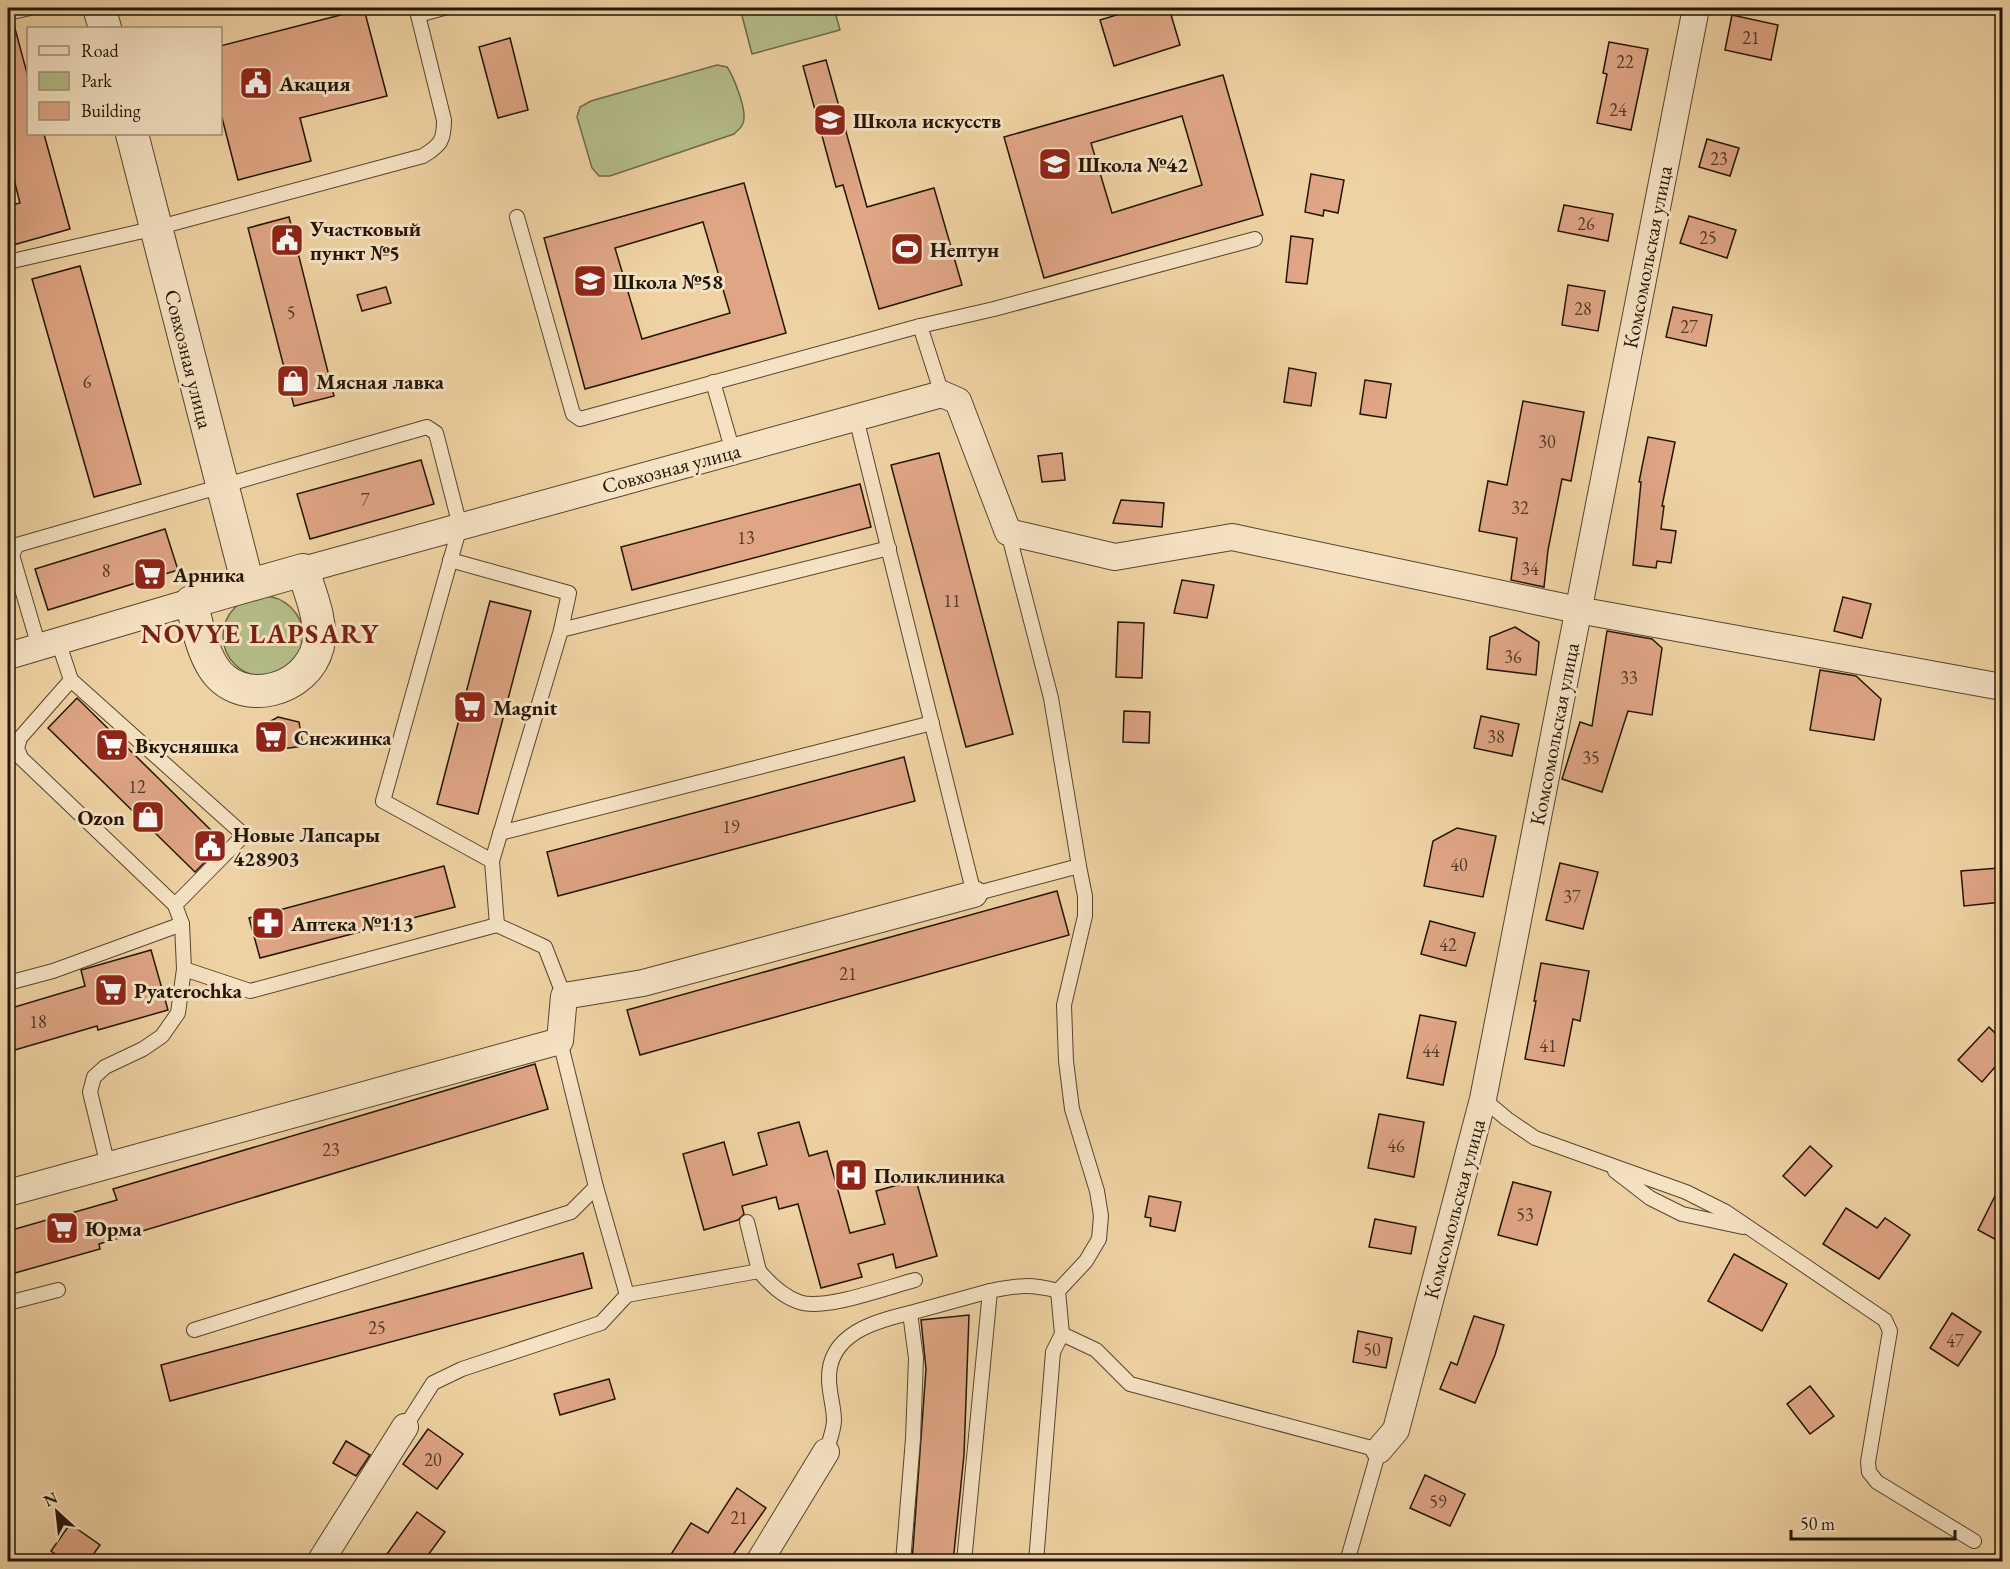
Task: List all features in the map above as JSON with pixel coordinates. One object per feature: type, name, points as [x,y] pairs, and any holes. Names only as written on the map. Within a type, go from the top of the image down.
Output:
[{"type":"street","points":[[99,8],[105,27]]},
{"type":"street","name":"Комсомольская улица","points":[[1379,1450],[1396,1430],[1484,1098],[1696,8]]},
{"type":"street","name":"Совхозная улица","points":[[132,135],[248,585]]},
{"type":"street","points":[[942,394],[958,401],[1008,532],[1115,557],[1232,537],[1578,610],[2002,687]]},
{"type":"street","name":"Совхозная улица","points":[[8,656],[248,585],[942,394]]},
{"type":"street","points":[[191,602],[204,648],[214,669],[230,684],[249,691],[274,690],[293,682],[309,667],[318,647],[319,629],[303,570]]},
{"type":"street","points":[[8,1193],[560,1041],[564,996],[643,983],[974,894]]},
{"type":"street","points":[[320,1562],[405,1426]]},
{"type":"street","points":[[759,1562],[826,1452]]},
{"type":"lane","points":[[8,14],[30,8]]},
{"type":"lane","points":[[8,262],[156,228],[423,156],[436,148],[444,136],[444,120],[418,15],[444,8]]},
{"type":"lane","points":[[517,217],[573,414],[580,419],[920,326],[994,309],[1255,239]]},
{"type":"lane","points":[[920,326],[942,394]]},
{"type":"lane","points":[[712,382],[733,452]]},
{"type":"lane","points":[[856,418],[974,894],[1079,866]]},
{"type":"lane","points":[[175,905],[244,835],[70,680],[49,644],[12,555],[17,545],[427,427],[436,433],[460,526],[384,801],[492,861]]},
{"type":"lane","points":[[1008,532],[1051,698],[1085,896],[1085,916],[1064,1005],[1066,1061],[1072,1108],[1097,1191],[1101,1216],[1099,1239],[1086,1261],[1058,1291],[1062,1334],[1053,1352],[1036,1562]]},
{"type":"lane","points":[[561,630],[889,549]]},
{"type":"lane","points":[[450,560],[569,593],[561,630],[492,861],[497,926]]},
{"type":"lane","points":[[70,680],[20,738],[17,748],[21,758],[175,905],[182,924],[184,969],[178,1013],[162,1036],[143,1049],[105,1067],[94,1077],[90,1092],[108,1166]]},
{"type":"lane","points":[[500,833],[932,723]]},
{"type":"lane","points":[[8,983],[53,971],[182,924]]},
{"type":"lane","points":[[184,969],[250,990],[497,926],[545,947],[564,996]]},
{"type":"lane","points":[[560,1041],[596,1187],[627,1295]]},
{"type":"lane","points":[[1484,1098],[1507,1119],[1535,1138],[1686,1192],[1726,1212],[1885,1320],[1890,1331],[1868,1462],[1869,1472],[1877,1482],[1974,1541]]},
{"type":"lane","points":[[1605,1163],[1650,1198],[1682,1214],[1751,1229]]},
{"type":"lane","points":[[194,1330],[572,1212],[596,1187]]},
{"type":"lane","points":[[747,1222],[759,1271],[775,1289],[800,1303],[822,1305],[915,1280]]},
{"type":"lane","points":[[405,1426],[433,1383],[462,1369],[601,1323],[627,1295],[759,1271]]},
{"type":"lane","points":[[826,1452],[834,1421],[829,1378],[831,1363],[840,1345],[857,1330],[878,1320],[1017,1285],[1036,1285],[1058,1291]]},
{"type":"lane","points":[[8,1303],[58,1290]]},
{"type":"lane","points":[[964,1562],[990,1291]]},
{"type":"lane","points":[[903,1562],[913,1439],[916,1358],[910,1313]]},
{"type":"lane","points":[[1062,1334],[1096,1350],[1130,1384],[1379,1450],[1347,1562]]},
{"type":"green space","points":[[740,8],[834,8],[840,30],[752,54]]},
{"type":"green space","points":[[717,65],[727,67],[736,84],[743,106],[743,123],[734,134],[610,176],[599,176],[592,168],[577,117],[580,107],[591,101]]},
{"type":"green space","points":[[255,596],[271,596],[285,602],[297,614],[303,628],[303,644],[297,658],[285,670],[271,676],[255,676],[241,670],[229,658],[223,644],[223,628],[229,614],[241,602]]},
{"type":"building","points":[[1139,8],[1169,8],[1180,45],[1114,66],[1100,20]]},
{"type":"building","name":"Акация","points":[[364,9],[387,96],[300,118],[311,161],[238,180],[222,118],[222,45]]},
{"type":"building","points":[[1732,15],[1778,25],[1771,60],[1725,50]]},
{"type":"building","points":[[13,21],[27,73],[27,135],[44,135],[70,229],[13,245],[8,226],[8,206],[20,203],[8,156],[8,22]]},
{"type":"building","points":[[510,38],[528,110],[498,118],[479,47]]},
{"type":"building","points":[[1609,42],[1648,49],[1631,130],[1597,123],[1607,74],[1603,73]]},
{"type":"building","name":"Нептун","points":[[826,60],[867,207],[934,188],[962,285],[879,309],[843,185],[836,187],[803,66]]},
{"type":"building","name":"Школа №42","points":[[1223,75],[1263,215],[1044,278],[1004,137]],"holes":[[[1182,116],[1202,185],[1112,213],[1091,143]]]},
{"type":"building","points":[[1707,139],[1739,148],[1730,176],[1699,167]]},
{"type":"building","points":[[1311,174],[1344,180],[1338,213],[1324,210],[1323,216],[1305,212]]},
{"type":"building","name":"Школа №58","points":[[744,183],[786,333],[585,389],[544,238]],"holes":[[[703,222],[730,313],[642,339],[615,248]]]},
{"type":"building","points":[[1564,205],[1613,214],[1608,241],[1558,231]]},
{"type":"building","points":[[1689,216],[1736,230],[1727,258],[1680,243]]},
{"type":"building","points":[[289,217],[334,396],[294,406],[248,228]]},
{"type":"building","points":[[1291,236],[1313,239],[1307,284],[1286,282]]},
{"type":"building","points":[[80,266],[141,484],[94,497],[32,279]]},
{"type":"building","points":[[1568,285],[1605,291],[1598,331],[1562,325]]},
{"type":"building","points":[[386,287],[391,303],[362,311],[357,295]]},
{"type":"building","points":[[1673,307],[1712,315],[1706,346],[1666,337]]},
{"type":"building","points":[[1289,368],[1316,373],[1311,406],[1284,402]]},
{"type":"building","points":[[1365,380],[1391,384],[1386,418],[1360,414]]},
{"type":"building","points":[[1523,401],[1584,412],[1571,481],[1562,479],[1548,550],[1544,587],[1511,580],[1517,538],[1479,531],[1488,481],[1507,485]]},
{"type":"building","points":[[1648,437],[1675,442],[1662,506],[1664,506],[1661,529],[1676,531],[1671,563],[1657,561],[1656,568],[1633,565],[1641,482],[1639,482]]},
{"type":"building","points":[[939,453],[1013,734],[966,747],[891,465]]},
{"type":"building","points":[[1062,453],[1065,480],[1042,482],[1038,456]]},
{"type":"building","points":[[421,460],[434,504],[310,539],[297,494]]},
{"type":"building","points":[[860,484],[871,527],[632,590],[621,547]]},
{"type":"building","points":[[1121,500],[1164,503],[1162,527],[1113,523]]},
{"type":"building","points":[[165,529],[178,570],[48,610],[35,569]]},
{"type":"building","points":[[1182,580],[1214,585],[1207,618],[1174,613]]},
{"type":"building","points":[[1843,597],[1871,604],[1862,638],[1834,631]]},
{"type":"building","points":[[490,601],[531,611],[478,814],[437,804]]},
{"type":"building","points":[[1118,622],[1144,623],[1142,678],[1116,677]]},
{"type":"building","points":[[1515,627],[1539,642],[1536,675],[1487,669],[1490,637]]},
{"type":"building","points":[[1607,631],[1652,639],[1662,648],[1652,715],[1628,711],[1602,792],[1562,779],[1580,722],[1592,726]]},
{"type":"building","points":[[1820,670],[1856,676],[1881,699],[1874,740],[1810,730]]},
{"type":"building","points":[[77,698],[224,843],[195,872],[48,728]]},
{"type":"building","points":[[1124,711],[1150,712],[1149,743],[1123,742]]},
{"type":"building","points":[[1481,716],[1519,724],[1512,756],[1474,748]]},
{"type":"building","points":[[278,717],[299,722],[303,746],[261,752],[258,728]]},
{"type":"building","points":[[904,757],[915,801],[558,896],[547,852]]},
{"type":"building","points":[[1457,828],[1496,836],[1483,897],[1424,886],[1433,841]]},
{"type":"building","points":[[1560,863],[1598,872],[1583,929],[1546,920]]},
{"type":"building","points":[[444,866],[455,907],[260,958],[249,918]]},
{"type":"building","points":[[1999,868],[2002,902],[1964,906],[1961,871]]},
{"type":"building","points":[[1057,891],[1069,935],[640,1055],[627,1010]]},
{"type":"building","points":[[1430,921],[1475,933],[1466,966],[1421,954]]},
{"type":"building","points":[[151,950],[168,1010],[98,1030],[97,1026],[8,1052],[8,1009],[85,986],[81,970]]},
{"type":"building","points":[[1541,963],[1589,971],[1580,1021],[1573,1019],[1564,1066],[1525,1059]]},
{"type":"building","points":[[1420,1015],[1456,1022],[1443,1085],[1407,1078]]},
{"type":"building","points":[[1989,1027],[2002,1040],[2002,1059],[1982,1082],[1958,1060]]},
{"type":"building","points":[[535,1064],[548,1109],[99,1244],[100,1249],[8,1275],[8,1231],[117,1200],[113,1189]]},
{"type":"building","points":[[1379,1114],[1424,1122],[1414,1177],[1368,1168]]},
{"type":"building","points":[[799,1122],[809,1156],[827,1151],[850,1233],[885,1224],[876,1191],[916,1180],[937,1256],[896,1268],[893,1254],[858,1264],[862,1277],[821,1288],[798,1204],[779,1209],[776,1197],[742,1206],[744,1214],[738,1220],[704,1230],[683,1154],[724,1142],[733,1175],[767,1165],[758,1133]]},
{"type":"building","points":[[1810,1146],[1832,1166],[1805,1196],[1783,1176]]},
{"type":"building","points":[[1513,1182],[1551,1192],[1537,1245],[1498,1235]]},
{"type":"building","points":[[2002,1182],[2002,1243],[1978,1230]]},
{"type":"building","points":[[1149,1196],[1181,1202],[1175,1231],[1150,1226],[1151,1218],[1145,1217]]},
{"type":"building","points":[[1846,1208],[1877,1228],[1885,1218],[1910,1235],[1879,1279],[1823,1244]]},
{"type":"building","points":[[1375,1219],[1416,1227],[1411,1254],[1369,1247]]},
{"type":"building","points":[[583,1253],[592,1288],[170,1401],[161,1365]]},
{"type":"building","points":[[1734,1254],[1787,1284],[1762,1331],[1708,1301]]},
{"type":"building","points":[[1952,1313],[1981,1332],[1958,1366],[1930,1348]]},
{"type":"building","points":[[969,1315],[964,1455],[953,1562],[912,1562],[926,1369],[921,1320]]},
{"type":"building","points":[[1474,1316],[1504,1325],[1495,1355],[1475,1403],[1440,1389],[1451,1362],[1457,1365]]},
{"type":"building","points":[[1358,1331],[1392,1338],[1386,1368],[1353,1362]]},
{"type":"building","points":[[609,1379],[615,1399],[560,1415],[554,1394]]},
{"type":"building","points":[[1810,1386],[1834,1416],[1810,1434],[1787,1404]]},
{"type":"building","points":[[428,1429],[463,1454],[437,1489],[403,1464]]},
{"type":"building","points":[[346,1441],[370,1455],[356,1476],[333,1463]]},
{"type":"building","points":[[1425,1475],[1465,1494],[1450,1526],[1410,1508]]},
{"type":"building","points":[[737,1488],[766,1508],[728,1562],[679,1562],[670,1556],[691,1523],[708,1533]]},
{"type":"building","points":[[417,1512],[445,1532],[423,1562],[398,1562],[387,1554]]},
{"type":"building","points":[[70,1524],[100,1545],[88,1562],[66,1562],[51,1551]]},
{"type":"place","name":"Акация","points":[[256,83]]},
{"type":"place","name":"Школа искусств","points":[[830,120]]},
{"type":"place","name":"Школа №42","points":[[1055,164]]},
{"type":"place","name":"Участковый пункт №5","points":[[287,240]]},
{"type":"place","name":"Нептун","points":[[907,249]]},
{"type":"place","name":"Школа №58","points":[[590,281]]},
{"type":"place","name":"Мясная лавка","points":[[293,381]]},
{"type":"place","name":"Арника","points":[[150,574]]},
{"type":"place","name":"Magnit","points":[[470,707]]},
{"type":"place","name":"Снежинка","points":[[271,737]]},
{"type":"place","name":"Вкусняшка","points":[[112,745]]},
{"type":"place","name":"Ozon","points":[[148,817]]},
{"type":"place","name":"Новые Лапсары 428903","points":[[210,846]]},
{"type":"place","name":"Аптека №113","points":[[268,923]]},
{"type":"place","name":"Pyaterochka","points":[[111,990]]},
{"type":"place","name":"Поликлиника","points":[[851,1175]]},
{"type":"place","name":"Юрма","points":[[62,1228]]},
{"type":"district","name":"NOVYE LAPSARY","points":[[260,633]]}]
